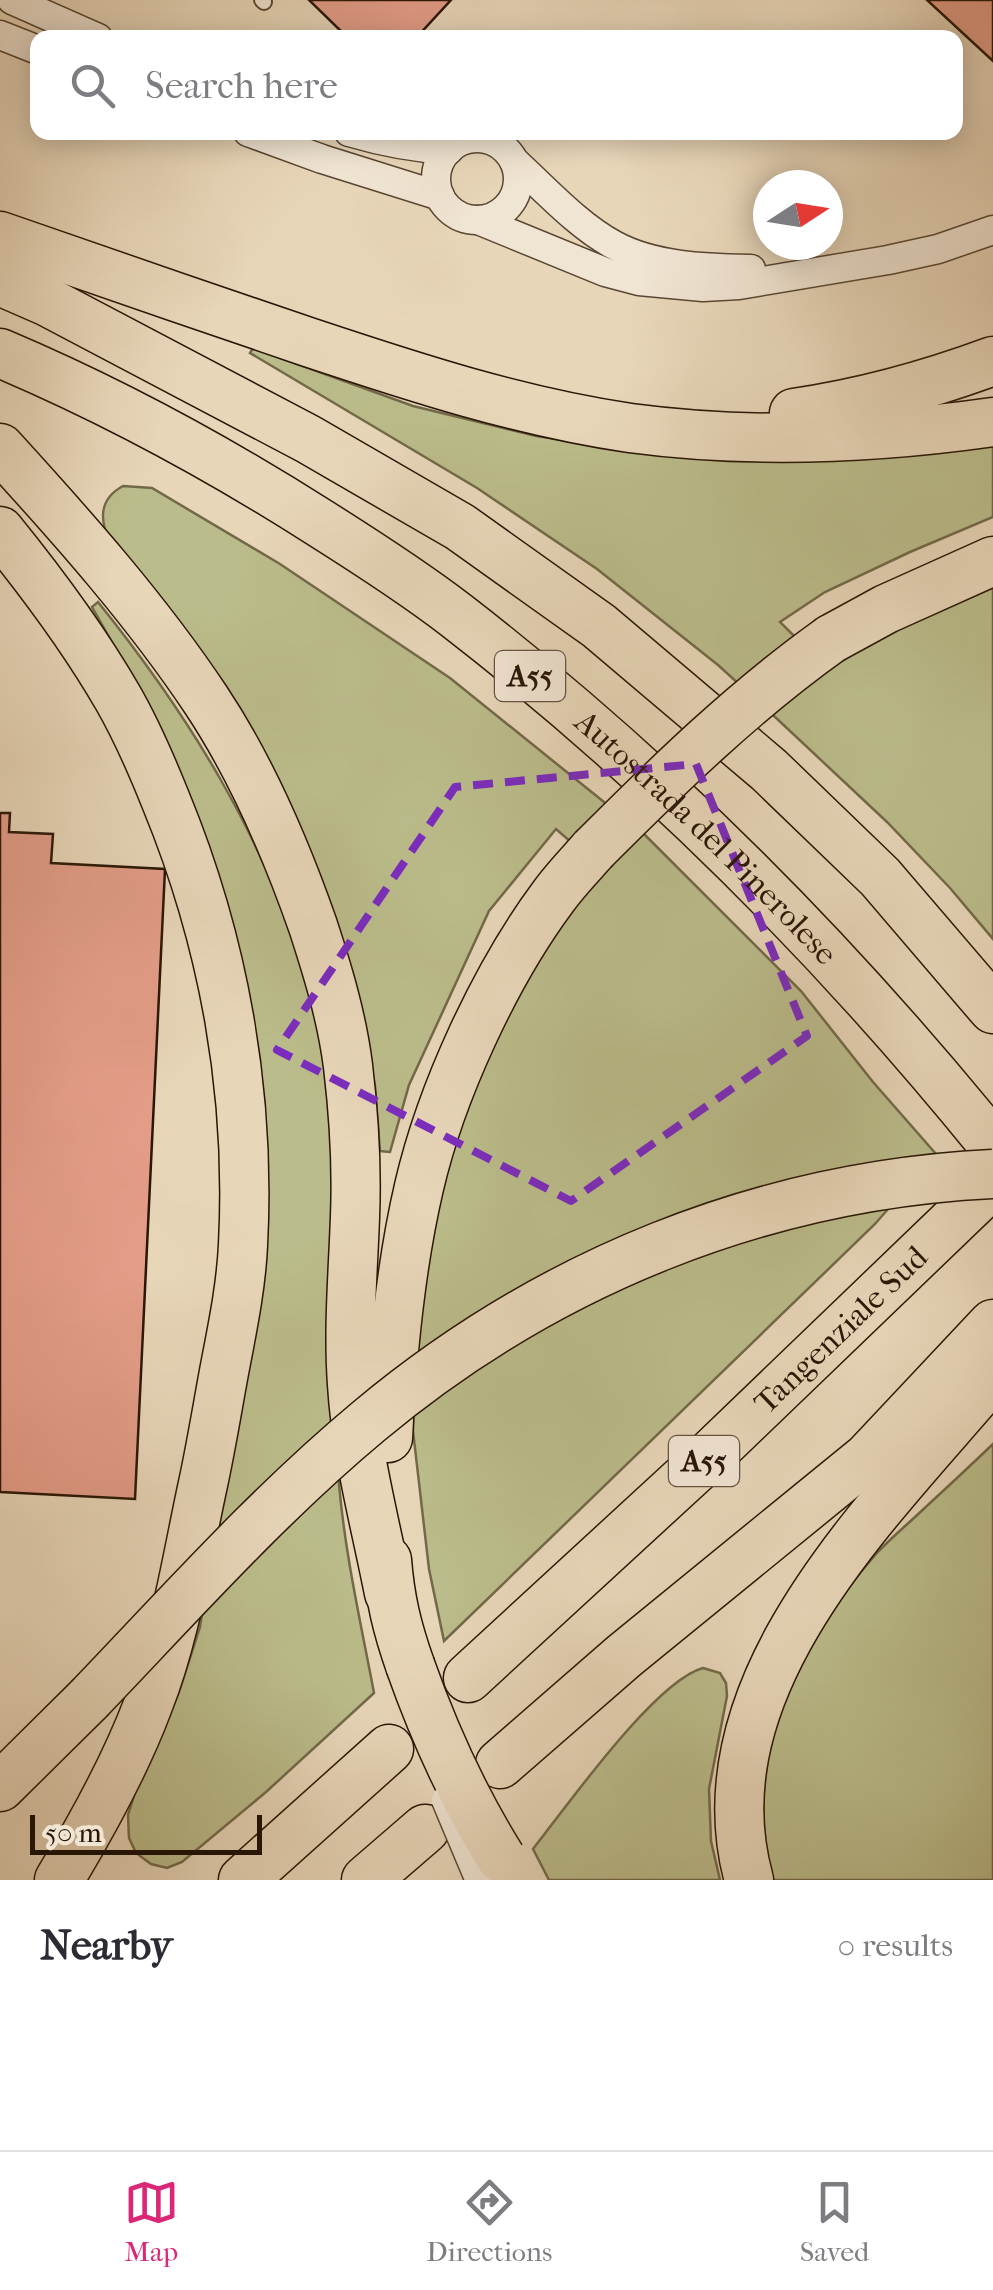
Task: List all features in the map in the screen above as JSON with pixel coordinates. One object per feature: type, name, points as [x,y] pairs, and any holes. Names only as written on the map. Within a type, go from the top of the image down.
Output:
[{"type":"highway","points":[[0,236],[404,374],[568,416],[682,434],[797,438],[872,435],[993,422]]},
{"type":"highway","name":"A55","points":[[0,281],[48,302],[325,448],[460,527],[599,626],[769,770],[880,877],[993,1009]]},
{"type":"highway","name":"Autostrada del Pinerolese","points":[[0,354],[56,377],[157,428],[269,491],[455,615],[619,752],[749,873],[890,1021],[985,1138]]},
{"type":"highway","points":[[568,416],[786,414],[898,392],[993,360]]},
{"type":"highway","points":[[0,448],[103,564],[207,702],[239,755],[290,862],[326,966],[348,1062],[355,1215],[350,1338],[362,1459],[400,1637],[428,1714],[478,1820],[494,1874]]},
{"type":"highway","points":[[0,532],[76,632],[119,700],[150,762],[181,838],[221,972],[242,1111],[245,1184],[238,1299],[168,1644],[125,1760],[60,1880]]},
{"type":"highway","points":[[400,1637],[384,1508],[404,1266],[419,1185],[442,1112],[479,1023],[514,955],[554,895],[593,850],[678,766],[783,673],[832,639],[886,609],[993,561]]},
{"type":"highway","points":[[0,1787],[321,1462],[435,1371],[514,1318],[582,1281],[720,1223],[840,1192],[993,1174]]},
{"type":"highway","name":"Tangenziale Sud","points":[[468,1678],[706,1459],[993,1184]]},
{"type":"highway","points":[[500,1764],[624,1656],[868,1457],[993,1324]]},
{"type":"highway","points":[[868,1457],[988,1384]]},
{"type":"highway","points":[[749,1880],[737,1814],[740,1777],[749,1736],[770,1676],[795,1623],[857,1536],[988,1384]]},
{"type":"highway","points":[[243,1880],[390,1748]]},
{"type":"highway","points":[[366,1880],[424,1829]]},
{"type":"street","points":[[12,0],[80,30]]},
{"type":"street","points":[[0,35],[30,47]]},
{"type":"street","points":[[270,140],[440,196]]},
{"type":"street","points":[[374,140],[449,150]]},
{"type":"street","points":[[470,140],[442,158],[437,180],[440,196],[451,211],[464,218],[490,219],[503,212],[518,186],[514,161]]},
{"type":"street","points":[[486,140],[503,148],[598,235],[640,256],[674,263],[745,268],[838,268]]},
{"type":"street","points":[[478,220],[605,272],[638,281],[703,287],[888,260],[938,249],[993,230]]},
{"type":"highlighted area","points":[[696,764],[807,1036],[571,1201],[277,1050],[455,787]]},
{"type":"green space","points":[[253,348],[413,406],[536,436],[657,453],[993,441],[993,517],[825,592],[780,622],[825,667],[892,630],[993,584],[993,939],[887,822],[718,665],[597,569],[477,488],[250,353]]},
{"type":"green space","points":[[123,486],[152,488],[280,564],[450,678],[645,835],[801,991],[936,1154],[875,1224],[444,1641],[429,1569],[413,1431],[415,1334],[433,1221],[458,1123],[499,1020],[553,930],[603,870],[556,829],[489,911],[409,1085],[390,1152],[380,1151],[375,1086],[363,1026],[229,693],[169,609],[106,534],[105,503]]},
{"type":"green space","points":[[98,602],[162,687],[244,823],[287,920],[321,1028],[336,1142],[335,1398],[339,1484],[349,1563],[374,1693],[266,1792],[182,1862],[167,1868],[151,1864],[136,1853],[129,1838],[128,1815],[179,1692],[200,1627],[264,1260],[268,1165],[262,1085],[246,989],[150,709],[92,607]]},
{"type":"green space","points":[[993,1444],[993,1880],[772,1880],[764,1789],[770,1746],[800,1665],[821,1627],[876,1554]]},
{"type":"green space","points":[[703,1668],[720,1673],[726,1683],[727,1696],[709,1789],[711,1841],[720,1880],[549,1880],[533,1849],[637,1720],[683,1678]]},
{"type":"building","points":[[309,0],[451,0],[423,30],[340,30]]},
{"type":"building","points":[[927,0],[993,0],[993,61],[963,30]]},
{"type":"building","points":[[0,813],[10,813],[9,832],[53,834],[51,863],[165,869],[135,1499],[0,1492]]}]
